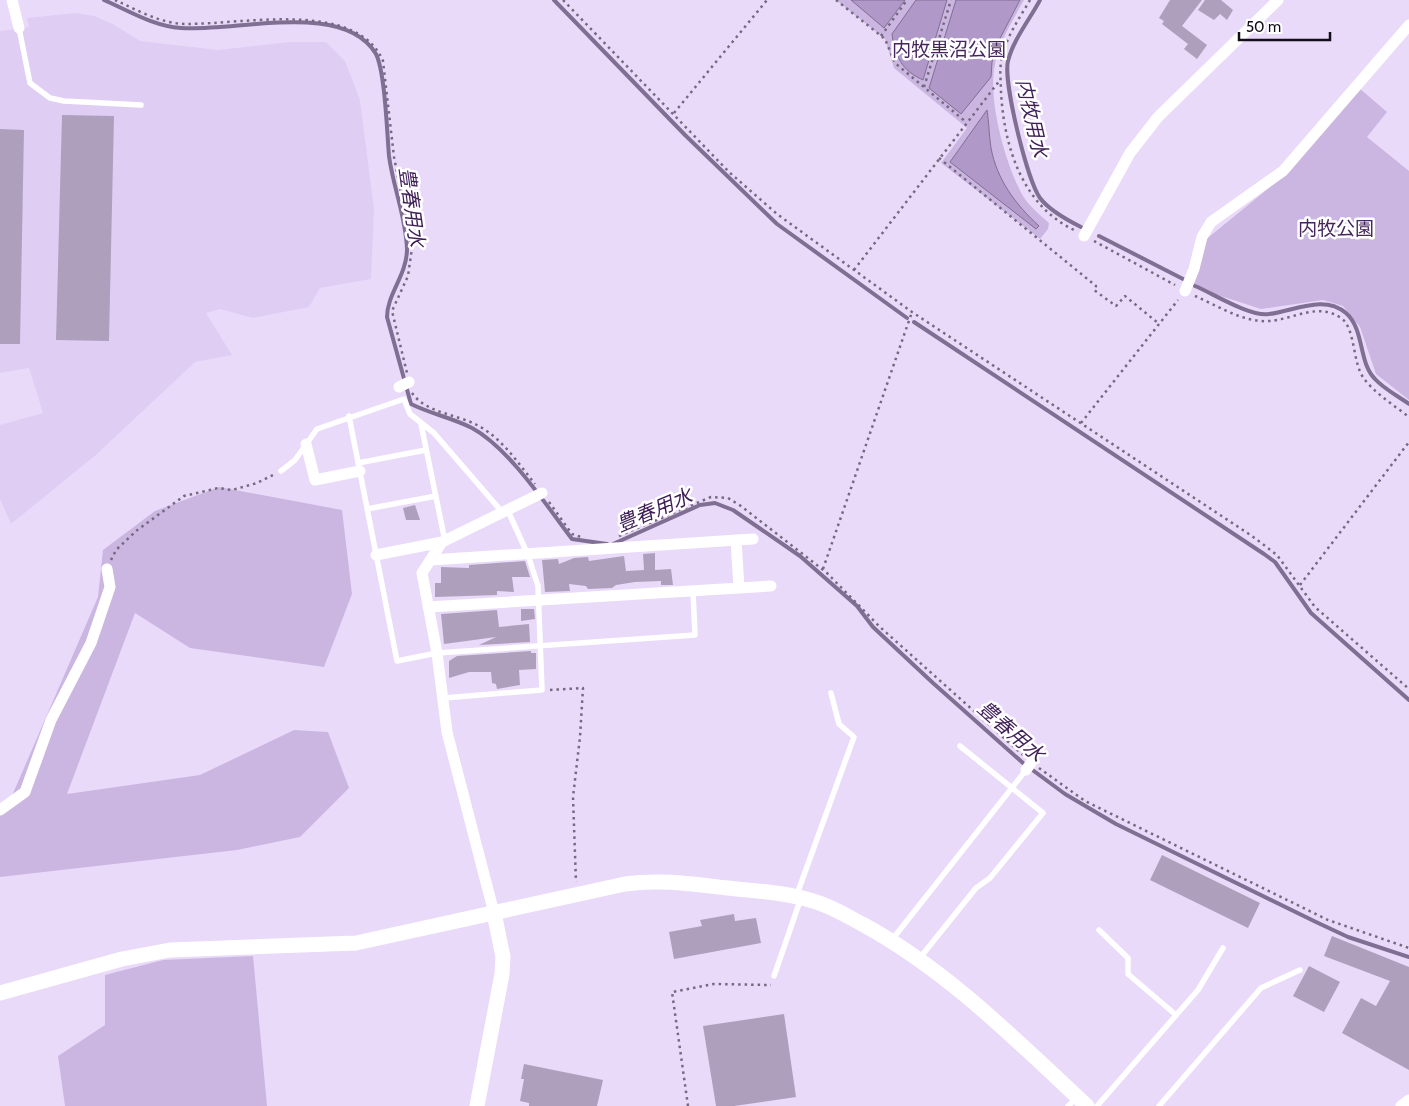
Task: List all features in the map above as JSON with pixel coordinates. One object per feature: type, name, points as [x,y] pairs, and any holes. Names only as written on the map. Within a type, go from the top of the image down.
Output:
[{"type":"street","points":[[12,0],[18,28]]},
{"type":"street","points":[[1084,236],[1130,153],[1158,118],[1278,0]]},
{"type":"street","points":[[1185,291],[1194,269],[1202,237],[1211,222],[1283,170],[1409,25]]},
{"type":"street","points":[[306,444],[315,480],[359,467]]},
{"type":"street","points":[[376,555],[443,542],[542,493]]},
{"type":"street","points":[[431,560],[528,555],[753,538]]},
{"type":"street","points":[[736,540],[739,588]]},
{"type":"street","points":[[443,542],[422,573],[437,653],[447,732],[494,913],[503,957],[502,974],[477,1106]]},
{"type":"street","points":[[0,810],[24,792],[51,720],[91,643],[110,587],[106,569]]},
{"type":"street","points":[[428,607],[771,586]]},
{"type":"street","points":[[0,993],[122,959],[170,950],[356,943],[577,893],[625,884],[663,881],[798,897],[842,912],[919,959],[956,986],[1078,1103]]},
{"type":"street","points":[[1401,1106],[1409,1100]]},
{"type":"lane","points":[[18,28],[30,83],[50,98],[64,101],[141,104]]},
{"type":"lane","points":[[281,471],[294,460],[317,429],[349,416],[404,399],[410,414],[434,433],[506,512],[528,555],[538,586],[542,645],[542,690],[444,698]]},
{"type":"lane","points":[[349,416],[397,661],[437,653],[695,635],[693,592]]},
{"type":"lane","points":[[421,424],[436,496],[443,542]]},
{"type":"lane","points":[[359,467],[426,450]]},
{"type":"lane","points":[[367,510],[436,496]]},
{"type":"lane","points":[[774,976],[798,897],[854,737],[839,724],[831,692]]},
{"type":"lane","points":[[919,959],[976,888],[990,878],[1043,813],[960,746]]},
{"type":"lane","points":[[891,941],[1029,766]]},
{"type":"lane","points":[[1099,930],[1128,958],[1128,974],[1176,1015]]},
{"type":"lane","points":[[1097,1106],[1198,990],[1223,948]]},
{"type":"lane","points":[[1159,1106],[1261,988],[1300,970]]},
{"type":"path","points":[[115,0],[152,17],[185,24],[275,15]]},
{"type":"path","points":[[563,0],[729,172],[759,200],[912,312],[1252,536],[1277,555],[1315,607],[1409,689]]},
{"type":"path","points":[[674,113],[766,0]]},
{"type":"path","points":[[836,0],[885,39],[895,64],[966,122]]},
{"type":"path","points":[[841,4],[843,0]]},
{"type":"path","points":[[881,36],[907,0]]},
{"type":"path","points":[[924,88],[951,0]]},
{"type":"path","points":[[1030,0],[1006,42],[1000,68],[1002,113],[1009,145],[1022,178],[1038,204],[1066,226],[1185,291],[1233,314],[1270,321],[1315,311],[1339,317],[1347,323],[1354,354],[1364,380],[1409,417]]},
{"type":"path","points":[[366,34],[378,48],[383,61],[394,157],[410,232],[411,263],[392,311],[404,384],[420,403],[477,425],[495,437],[542,493],[572,534],[591,538]]},
{"type":"path","points":[[854,270],[1001,78]]},
{"type":"path","points":[[939,158],[1096,286],[1094,290],[1116,306],[1124,296],[1158,323]]},
{"type":"path","points":[[1081,423],[1185,291]]},
{"type":"path","points":[[823,569],[912,312]]},
{"type":"path","points":[[1300,585],[1409,442]]},
{"type":"path","points":[[106,569],[116,550],[136,530],[184,496],[218,488],[232,490],[257,483],[281,471]]},
{"type":"path","points":[[613,538],[711,497],[728,498],[783,536],[823,569],[880,627],[1029,766],[1085,800],[1328,920],[1409,948]]},
{"type":"path","points":[[542,690],[583,688],[573,797],[577,893]]},
{"type":"path","points":[[688,1106],[672,992],[714,984],[771,985],[774,976]]},
{"type":"shaded area","points":[[851,0],[905,0],[884,28]]},
{"type":"shaded area","points":[[916,0],[947,0],[923,80],[904,67],[897,56],[892,34]]},
{"type":"shaded area","points":[[956,0],[1020,0],[996,46],[991,77],[961,114],[929,88]]},
{"type":"shaded area","points":[[76,13],[94,16],[113,24],[140,41],[218,50],[289,42],[326,42],[345,61],[360,100],[374,209],[371,279],[320,288],[309,307],[253,318],[220,309],[206,313],[232,355],[195,362],[97,454],[11,524],[0,499],[0,425],[43,413],[29,368],[0,373],[0,31],[29,27],[27,18]]},
{"type":"shaded area","points":[[987,110],[991,148],[998,171],[1015,201],[1039,226],[1036,229],[950,162]]},
{"type":"green space","name":"内牧黒沼公園","points":[[836,0],[1024,0],[998,52],[994,70],[994,100],[1000,134],[1017,183],[1028,203],[1049,223],[1048,229],[1040,239],[941,163],[967,128],[894,68],[885,39]]},
{"type":"green space","name":"内牧公園","points":[[1359,88],[1387,112],[1367,137],[1409,171],[1409,400],[1376,374],[1360,327],[1343,306],[1323,300],[1261,309],[1193,287],[1204,241],[1291,170]]},
{"type":"green space","points":[[219,487],[342,510],[352,594],[324,667],[190,648],[135,613],[67,794],[200,775],[294,730],[328,732],[349,788],[300,837],[237,850],[0,877],[0,814],[8,805],[98,597],[103,550],[155,511]]},
{"type":"green space","points":[[253,956],[267,1106],[65,1106],[58,1056],[105,1025],[105,975],[163,960]]},
{"type":"building","points":[[1170,0],[1202,0],[1182,26],[1207,45],[1197,59],[1184,49],[1188,44],[1162,24],[1164,21],[1159,18]]},
{"type":"building","points":[[1205,0],[1221,0],[1233,10],[1227,20],[1220,14],[1214,20],[1198,10]]},
{"type":"building","points":[[62,115],[114,116],[109,341],[56,340]]},
{"type":"building","points":[[0,129],[24,130],[20,344],[0,344]]},
{"type":"building","points":[[415,505],[420,520],[406,520],[403,508]]},
{"type":"building","points":[[655,553],[655,570],[671,569],[673,585],[661,585],[661,581],[635,582],[616,585],[612,588],[588,589],[586,586],[569,584],[570,591],[545,592],[542,560],[558,559],[559,564],[574,558],[588,557],[589,561],[624,556],[626,571],[644,570],[643,554]]},
{"type":"building","points":[[525,561],[530,577],[512,577],[514,592],[497,591],[497,595],[435,597],[435,583],[441,583],[441,567],[469,568],[469,565]]},
{"type":"building","points":[[521,609],[534,609],[535,619],[521,621]]},
{"type":"building","points":[[497,610],[499,627],[529,624],[530,642],[479,645],[496,637],[444,644],[441,614]]},
{"type":"building","points":[[531,651],[531,653],[536,653],[536,669],[519,670],[520,685],[497,689],[496,684],[492,683],[491,672],[469,672],[449,678],[449,661],[457,656]]},
{"type":"building","points":[[1162,855],[1260,903],[1248,928],[1150,880]]},
{"type":"building","points":[[734,914],[735,921],[756,918],[761,943],[674,959],[669,932],[702,926],[700,920]]},
{"type":"building","points":[[1332,936],[1409,967],[1409,1070],[1342,1033],[1361,998],[1376,1006],[1390,981],[1324,956]]},
{"type":"building","points":[[1309,966],[1340,982],[1324,1012],[1293,996]]},
{"type":"building","points":[[784,1014],[796,1097],[734,1106],[716,1106],[703,1026]]},
{"type":"building","points":[[524,1064],[603,1080],[597,1106],[529,1106],[529,1103],[520,1101],[524,1079],[521,1079]]},
{"type":"waterway","name":"豊春用水","points":[[104,0],[151,21],[171,27],[204,28],[287,22],[315,23],[340,28],[361,38],[376,54],[384,88],[389,156],[404,225],[407,249],[404,267],[390,300],[387,317],[411,404],[472,428],[486,437],[500,449],[526,478],[572,539],[607,544]]},
{"type":"waterway","points":[[554,0],[685,135],[777,224],[907,318]]},
{"type":"waterway","name":"内牧用水","points":[[1040,0],[1010,53],[1007,72],[1012,108],[1029,172],[1040,198],[1053,211],[1081,227]]},
{"type":"waterway","name":"内牧用水","points":[[1099,236],[1185,280]]},
{"type":"waterway","name":"内牧用水","points":[[1195,286],[1242,309],[1261,314],[1319,304],[1337,307],[1352,320],[1359,337],[1366,364],[1375,379],[1409,404]]},
{"type":"waterway","points":[[914,322],[1275,562],[1311,613],[1409,700]]},
{"type":"waterway","name":"豊春用水","points":[[613,544],[700,505],[715,503],[733,510],[800,556],[857,606],[873,627],[933,683],[1023,763],[1065,794],[1116,824],[1316,922],[1348,937],[1409,957]]}]
